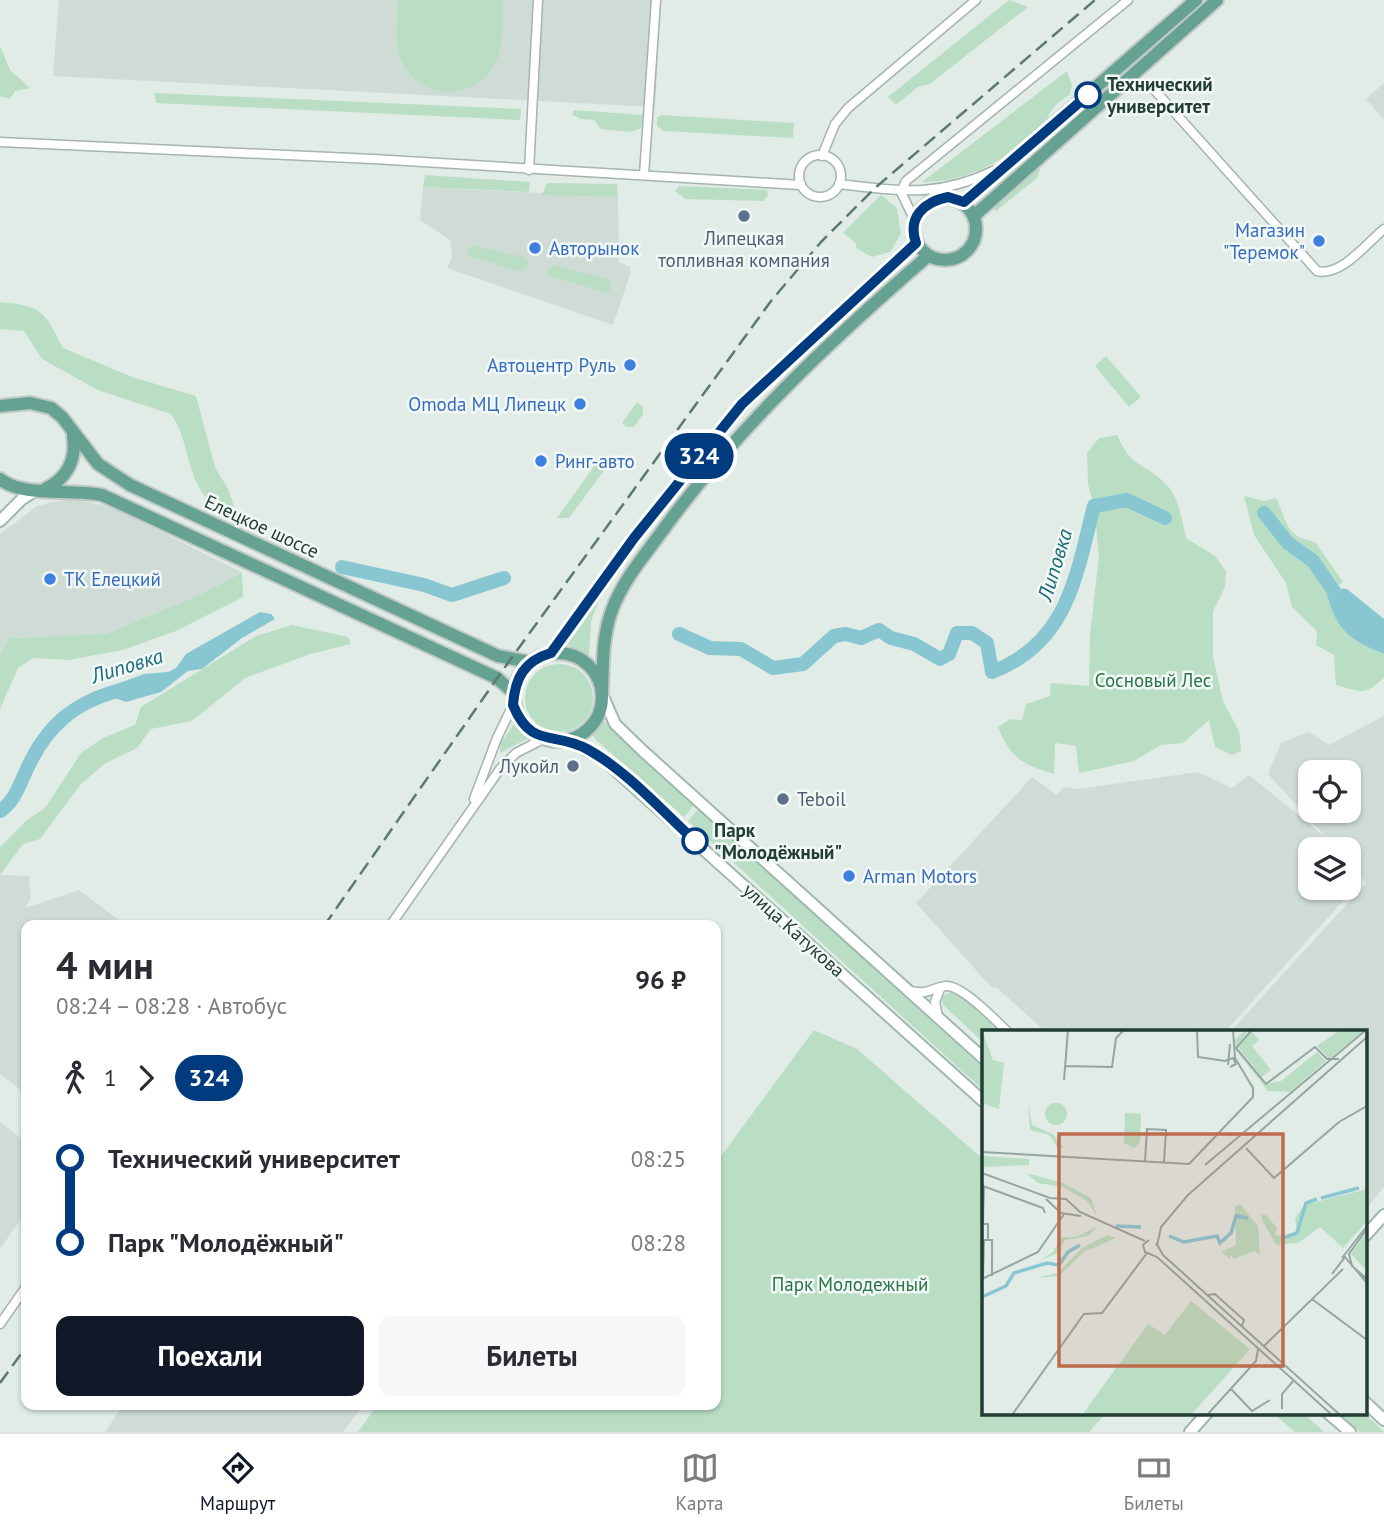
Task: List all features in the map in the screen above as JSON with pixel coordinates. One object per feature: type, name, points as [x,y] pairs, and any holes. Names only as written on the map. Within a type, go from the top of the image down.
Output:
[{"type":"main road","points":[[964,202],[1196,0]]},
{"type":"main road","points":[[975,215],[1217,0]]},
{"type":"main road","points":[[948,197],[964,202],[975,215],[977,234],[966,252],[955,258],[945,260],[928,256],[916,243],[913,233],[914,219],[929,203],[948,197]]},
{"type":"main road","points":[[551,653],[634,538],[742,404],[916,243]]},
{"type":"main road","points":[[603,694],[600,681],[585,661],[564,653],[551,653],[530,662],[519,676],[514,699],[527,729],[543,739],[576,738],[593,725],[599,715],[603,694],[604,645],[612,609],[630,576],[681,505],[751,421],[795,376],[928,256]]},
{"type":"main road","points":[[0,415],[23,404]]},
{"type":"main road","name":"Елецкое шоссе","points":[[0,405],[23,404],[51,408],[98,464],[130,485],[498,656],[530,662]]},
{"type":"main road","points":[[0,521],[22,499],[62,478],[70,466],[74,443],[71,429]]},
{"type":"main road","name":"Елецкое шоссе","points":[[0,480],[13,488],[82,491],[125,505],[497,678],[514,699]]},
{"type":"main road","name":"улица Катукова","points":[[603,694],[615,724],[982,1057]]},
{"type":"main road","name":"улица Катукова","points":[[566,740],[603,758],[982,1100]]},
{"type":"main road","points":[[1366,1235],[1384,1215]]},
{"type":"main road","points":[[1366,1403],[1384,1420]]},
{"type":"main road","points":[[1190,1432],[1206,1414]]},
{"type":"main road","points":[[1329,1414],[1350,1432]]},
{"type":"street","points":[[530,170],[538,0]]},
{"type":"street","points":[[644,175],[656,0]]},
{"type":"street","points":[[822,156],[835,124],[848,108],[976,0]]},
{"type":"street","points":[[901,192],[906,181],[1128,0]]},
{"type":"street","points":[[1150,85],[1317,271],[1327,274],[1337,269],[1384,229]]},
{"type":"street","points":[[0,142],[373,159],[801,185],[817,197],[831,194],[839,184],[841,176],[836,163],[822,156],[809,159],[800,170],[801,185]]},
{"type":"street","points":[[931,192],[981,177],[1010,163]]},
{"type":"street","points":[[839,184],[901,192],[931,192],[948,197]]},
{"type":"street","points":[[901,192],[914,219]]},
{"type":"street","points":[[469,811],[514,699]]},
{"type":"street","points":[[394,920],[469,811],[516,752],[543,739]]},
{"type":"street","points":[[938,1018],[936,995],[946,986]]},
{"type":"street","points":[[909,991],[928,994],[946,986],[959,989],[1006,1030]]},
{"type":"street","points":[[0,1324],[21,1294]]},
{"type":"shaded area","points":[[59,0],[661,0],[655,107],[53,76]]},
{"type":"shaded area","points":[[1384,83],[1384,120],[1366,99]]},
{"type":"shaded area","name":"Авторынок","points":[[423,187],[618,197],[619,262],[630,267],[630,275],[613,325],[447,268],[452,257],[450,240],[420,220]]},
{"type":"shaded area","points":[[69,498],[112,507],[241,572],[197,596],[106,634],[9,638],[0,656],[0,534],[37,506]]},
{"type":"shaded area","points":[[1384,716],[1384,1187],[1366,1209],[1366,1030],[1232,1030],[1350,900],[1361,900],[1361,888],[1366,883],[1361,877],[1361,837],[1326,837],[1313,823],[1361,823],[1361,760],[1298,760],[1298,807],[1268,774],[1281,743],[1309,732],[1329,745]]},
{"type":"shaded area","points":[[1198,772],[1232,788],[1249,775],[1298,815],[1298,823],[1308,823],[1326,837],[1298,837],[1298,900],[1344,900],[1227,1030],[1044,1030],[997,988],[991,987],[916,903],[1032,777],[1057,795],[1064,787],[1078,789]]},
{"type":"shaded area","points":[[0,875],[29,876],[31,898],[25,908],[79,890],[119,920],[21,920],[21,1090],[0,1074]]},
{"type":"shaded area","points":[[0,1122],[21,1138],[21,1219],[0,1249]]},
{"type":"shaded area","points":[[120,1410],[359,1410],[343,1432],[105,1432]]},
{"type":"green space","points":[[398,0],[503,0],[501,45],[489,73],[479,83],[452,92],[424,85],[412,77],[403,64],[398,49]]},
{"type":"green space","points":[[1009,0],[1028,7],[930,84],[918,87],[896,105],[888,97]]},
{"type":"green space","points":[[0,46],[10,70],[30,88],[15,91],[10,99],[0,96]]},
{"type":"green space","points":[[1067,71],[1072,85],[1070,94],[1053,108],[1044,124],[1030,138],[1002,158],[972,173],[922,182]]},
{"type":"green space","points":[[154,93],[521,109],[520,120],[156,103]]},
{"type":"green space","points":[[574,110],[643,115],[641,128],[631,132],[601,129],[594,120],[580,119],[572,114]]},
{"type":"green space","points":[[661,115],[794,123],[793,138],[663,131],[657,126],[657,118]]},
{"type":"green space","points":[[1037,167],[1040,170],[1037,178],[996,211],[993,203]]},
{"type":"green space","points":[[425,175],[530,182],[529,192],[423,187]]},
{"type":"green space","points":[[547,183],[617,184],[618,197],[542,195]]},
{"type":"green space","points":[[679,186],[767,190],[768,195],[763,201],[685,199],[675,191]]},
{"type":"green space","points":[[881,195],[897,208],[901,234],[890,252],[872,257],[856,248],[856,243],[843,233]]},
{"type":"green space","points":[[473,245],[523,257],[528,261],[526,268],[521,271],[470,257],[467,251]]},
{"type":"green space","points":[[552,265],[610,280],[610,291],[605,292],[548,276],[546,272]]},
{"type":"green space","points":[[0,302],[25,306],[41,313],[63,348],[132,377],[196,396],[215,467],[234,506],[225,512],[202,492],[171,414],[98,390],[42,359],[24,331],[0,329]]},
{"type":"green space","points":[[1106,356],[1141,397],[1129,407],[1095,366]]},
{"type":"green space","points":[[637,402],[643,407],[643,414],[634,427],[626,427],[622,423]]},
{"type":"green space","name":"Сосновый Лес","points":[[1117,435],[1128,455],[1159,477],[1171,490],[1186,538],[1215,556],[1226,571],[1225,587],[1213,611],[1213,657],[1223,701],[1239,731],[1241,751],[1232,755],[1215,747],[1209,720],[1183,743],[1161,745],[1134,761],[1079,773],[1076,746],[1055,743],[1054,774],[1019,759],[998,727],[1010,719],[1022,720],[1026,704],[1050,696],[1051,683],[1089,686],[1090,635],[1099,556],[1094,506],[1088,484],[1087,453],[1099,438]]},
{"type":"green space","points":[[600,458],[605,464],[603,472],[569,518],[557,518]]},
{"type":"green space","points":[[1244,496],[1264,501],[1276,498],[1289,527],[1298,536],[1315,542],[1343,582],[1327,595],[1384,654],[1384,677],[1372,687],[1357,691],[1336,685],[1334,655],[1316,645],[1317,631],[1292,607],[1286,583],[1254,535]]},
{"type":"green space","points":[[242,572],[243,597],[176,631],[123,650],[68,660],[33,658],[18,668],[0,709],[0,656],[9,638],[106,634],[197,596]]},
{"type":"green space","points":[[603,590],[591,621],[589,655],[566,644]]},
{"type":"green space","points":[[292,625],[348,637],[351,644],[310,654],[245,678],[192,721],[151,729],[137,748],[104,764],[81,784],[40,839],[23,844],[0,875],[0,847],[27,820],[45,808],[81,753],[103,738],[135,725],[141,707],[256,636]]},
{"type":"green space","points":[[552,664],[566,664],[578,669],[588,679],[593,698],[588,717],[578,727],[566,732],[552,732],[540,727],[530,717],[525,705],[525,691],[530,679],[540,669]]},
{"type":"green space","points":[[516,721],[531,737],[500,753],[500,744]]},
{"type":"green space","points":[[603,722],[608,723],[694,805],[684,817],[595,739],[592,734]]},
{"type":"green space","points":[[698,809],[982,1067],[982,1089],[688,821]]},
{"type":"green space","points":[[954,990],[959,992],[1001,1030],[982,1030],[982,1041],[943,1005],[942,997]]},
{"type":"green space","name":"Парк Молодежный","points":[[814,1030],[857,1049],[982,1158],[982,1414],[1105,1414],[1089,1432],[358,1432],[373,1410],[721,1410],[721,1156]]},
{"type":"green space","points":[[1274,1414],[1304,1414],[1324,1432],[1295,1432]]},
{"type":"green space","points":[[1340,1414],[1365,1414],[1384,1432],[1360,1432]]},
{"type":"water","points":[[1335,588],[1347,589],[1384,619],[1384,654],[1346,633],[1331,608],[1327,595]]},
{"type":"water","points":[[260,612],[271,614],[275,619],[242,638],[202,669],[188,671],[161,692],[126,702],[104,694],[106,688],[144,674],[168,672],[176,668],[186,654]]},
{"type":"waterway","name":"Липовка","points":[[679,634],[710,648],[741,649],[773,668],[803,664],[834,636],[846,634],[861,638],[879,630],[891,638],[914,644],[940,659],[949,654],[957,633],[972,633],[987,643],[992,672],[1017,659],[1037,644],[1053,625],[1074,582],[1094,506],[1127,500],[1165,518]]},
{"type":"waterway","name":"Липовка","points":[[1264,513],[1288,543],[1313,561],[1342,603]]},
{"type":"waterway","name":"Липовка","points":[[342,567],[424,585],[452,595],[504,578]]},
{"type":"waterway","name":"Липовка","points":[[0,811],[13,798],[34,755],[52,729],[63,718],[89,701],[121,690]]},
{"type":"railway","points":[[328,920],[510,660],[771,301],[821,242],[875,188],[1095,0]]},
{"type":"railway","points":[[0,1383],[21,1354]]},
{"type":"bus line","name":"324","points":[[695,841],[603,758],[574,743],[543,739],[527,729],[513,705],[519,676],[530,662],[551,653],[634,538],[742,404],[916,243],[913,233],[914,219],[922,208],[948,197],[964,202],[1088,95]]},
{"type":"place","name":"Технический университет","points":[[1088,95]]},
{"type":"place","name":"Липецкая топливная компания","points":[[744,216]]},
{"type":"place","name":"Магазин \"Теремок\"","points":[[1319,241]]},
{"type":"place","name":"Авторынок","points":[[535,248]]},
{"type":"place","name":"Автоцентр Руль","points":[[630,365]]},
{"type":"place","name":"Omoda МЦ Липецк","points":[[580,404]]},
{"type":"place","name":"Ринг-авто","points":[[541,461]]},
{"type":"place","name":"ТК Елецкий","points":[[50,579]]},
{"type":"place","name":"Лукойл","points":[[573,766]]},
{"type":"place","name":"Teboil","points":[[783,799]]},
{"type":"place","name":"Парк \"Молодёжный\"","points":[[695,841]]},
{"type":"place","name":"Arman Motors","points":[[849,876]]}]
